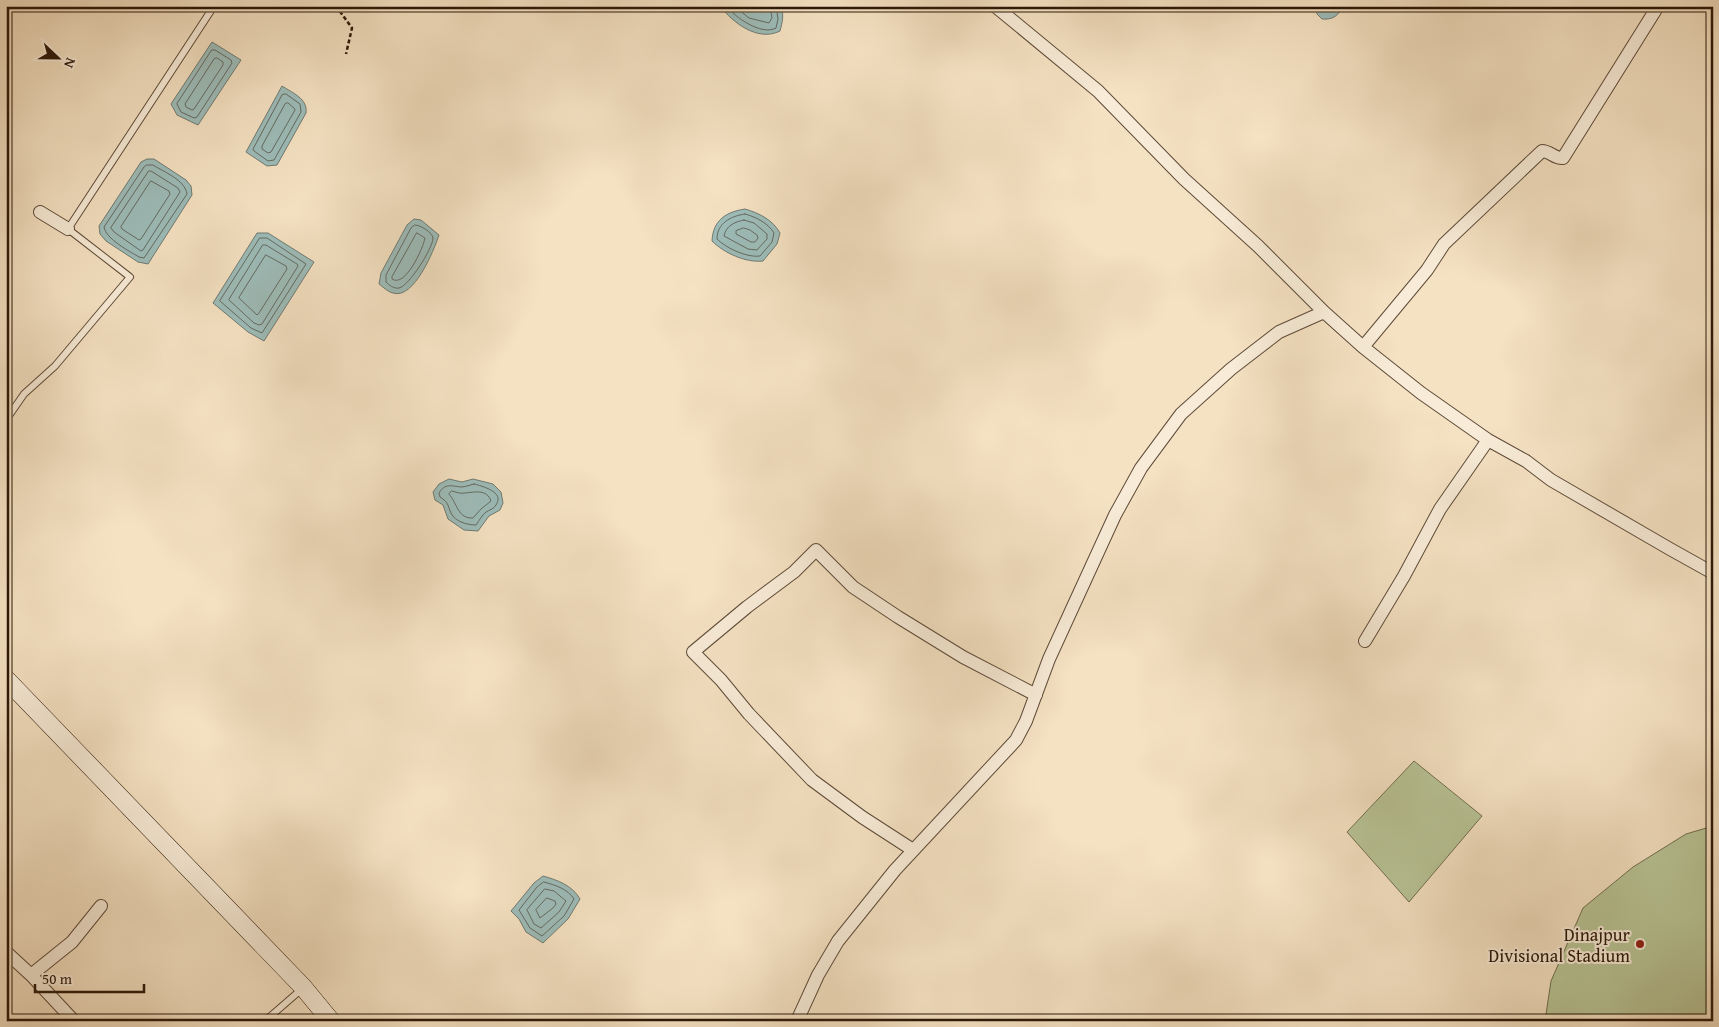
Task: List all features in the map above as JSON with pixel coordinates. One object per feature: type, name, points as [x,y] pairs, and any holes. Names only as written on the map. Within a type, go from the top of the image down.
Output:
[{"type":"main road","points":[[6,679],[304,987],[331,1021]]},
{"type":"street","points":[[995,6],[1098,91],[1184,178],[1258,246],[1324,312],[1364,347],[1421,392],[1488,440],[1526,461],[1551,480],[1713,573]]},
{"type":"street","points":[[1364,347],[1427,270],[1444,244],[1464,224],[1542,151],[1547,151],[1559,158],[1563,158],[1658,6]]},
{"type":"street","points":[[40,212],[68,229]]},
{"type":"street","points":[[797,1021],[818,975],[838,941],[913,850],[1016,740],[1049,660],[1114,515],[1141,468],[1181,414],[1232,368],[1279,332],[1324,312]]},
{"type":"street","points":[[1365,641],[1440,509],[1488,440]]},
{"type":"street","points":[[913,850],[862,817],[812,780],[693,652],[747,607],[794,572],[816,550],[853,587],[898,617],[963,657],[1036,695]]},
{"type":"street","points":[[31,975],[72,942],[101,906]]},
{"type":"street","points":[[6,952],[31,975],[74,1021]]},
{"type":"lane","points":[[6,420],[24,394],[55,366],[130,277],[68,229],[214,6]]},
{"type":"lane","points":[[265,1021],[304,987]]},
{"type":"path","points":[[336,6],[352,28],[346,54]]},
{"type":"green space","points":[[1414,761],[1482,816],[1409,902],[1347,832]]},
{"type":"green space","name":"Dinajpur Divisional Stadium","points":[[1713,826],[1713,1021],[1545,1021],[1551,981],[1583,908],[1633,867],[1686,834]]},
{"type":"water","points":[[720,6],[780,6],[783,15],[780,31],[772,34],[763,34],[747,29],[732,19]]},
{"type":"water","points":[[1316,6],[1344,6],[1340,12],[1330,19],[1322,19],[1317,14]]},
{"type":"water","points":[[212,42],[241,60],[198,125],[177,115],[171,104]]},
{"type":"water","points":[[282,86],[302,100],[305,104],[306,113],[277,165],[267,166],[246,152]]},
{"type":"water","points":[[147,159],[154,159],[186,180],[191,186],[192,195],[148,264],[138,262],[106,241],[100,234],[99,226],[141,162]]},
{"type":"water","points":[[745,209],[774,224],[780,233],[777,244],[763,261],[743,259],[712,241],[715,228],[722,218],[732,212]]},
{"type":"water","points":[[414,219],[421,220],[439,235],[428,262],[415,282],[401,293],[393,293],[379,284],[381,273],[407,225]]},
{"type":"water","points":[[257,233],[268,233],[314,262],[264,341],[248,332],[213,303]]},
{"type":"water","points":[[449,479],[462,482],[473,479],[493,484],[501,492],[503,503],[500,510],[489,516],[478,531],[464,530],[448,519],[443,505],[435,500],[433,492],[439,484]]},
{"type":"water","points":[[543,876],[559,881],[573,890],[580,899],[568,919],[543,943],[526,932],[519,919],[511,911],[534,883]]},
{"type":"place","name":"Dinajpur Divisional Stadium","points":[[1640,944]]}]
